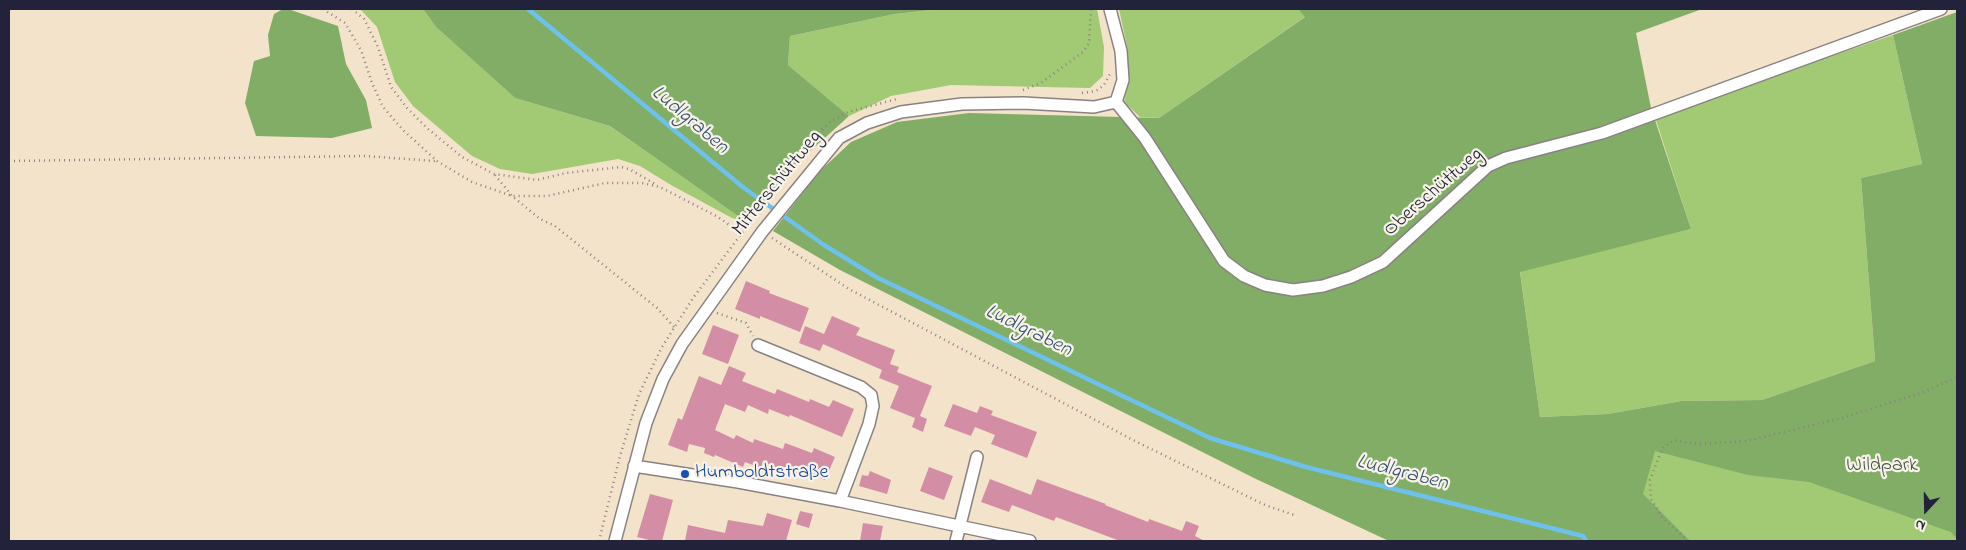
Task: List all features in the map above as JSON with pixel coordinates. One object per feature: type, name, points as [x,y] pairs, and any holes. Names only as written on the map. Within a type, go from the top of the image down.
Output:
[{"type":"street","points":[[1110,9],[1121,51],[1122,80],[1116,102]]},
{"type":"street","name":"Oberschüttweg","points":[[1116,102],[1145,138],[1224,261],[1244,276],[1265,285],[1293,290],[1323,286],[1351,277],[1383,262],[1472,179],[1488,166],[1497,162],[1602,133],[1941,9]]},
{"type":"street","name":"Mitterschüttweg","points":[[615,541],[646,423],[663,379],[682,344],[754,242],[839,138],[867,123],[901,112],[962,104],[1023,103],[1094,107],[1116,102]]},
{"type":"street","points":[[758,344],[861,386],[871,395],[873,406],[869,424],[840,501]]},
{"type":"street","points":[[956,541],[977,457]]},
{"type":"street","points":[[634,466],[738,482],[840,501],[1030,541]]},
{"type":"path","points":[[323,9],[345,24],[361,50],[372,83],[383,107],[403,130],[437,161],[472,182],[512,196],[547,196],[605,183],[636,183],[660,188]]},
{"type":"path","points":[[352,9],[364,19],[378,48],[391,87],[407,108],[427,128],[462,157],[494,174],[537,180],[566,173],[621,167],[642,176],[660,188],[730,224],[754,242]]},
{"type":"path","points":[[1019,92],[1041,83],[1083,52],[1089,43],[1091,9]]},
{"type":"path","points":[[9,161],[365,156],[437,161]]},
{"type":"path","points":[[494,174],[512,196],[540,219],[555,226],[657,308],[675,328]]},
{"type":"path","points":[[754,218],[775,190]]},
{"type":"path","points":[[764,230],[849,289],[1179,463],[1265,505],[1294,515]]},
{"type":"path","points":[[706,310],[746,324],[758,344]]},
{"type":"path","points":[[1688,541],[1662,516],[1650,500],[1650,480],[1658,459],[1663,448],[1674,440],[1696,444],[1748,441],[1842,418],[1924,392],[1957,377]]},
{"type":"green space","points":[[283,9],[338,26],[346,64],[366,100],[372,128],[332,138],[256,136],[245,103],[254,61],[270,56],[268,35],[274,14]]},
{"type":"green space","points":[[360,9],[423,9],[436,27],[515,98],[610,126],[745,221],[732,218],[640,166],[618,159],[532,174],[500,169],[472,156],[413,106],[395,82],[377,27]]},
{"type":"green space","points":[[423,9],[940,9],[895,14],[790,36],[788,65],[849,116],[795,165],[745,221],[610,126],[515,98],[436,27]]},
{"type":"green space","points":[[940,9],[1097,9],[1104,47],[1103,76],[1090,88],[951,85],[891,96],[849,116],[788,65],[790,36],[895,14]]},
{"type":"green space","points":[[1119,9],[1298,9],[1306,16],[1159,118],[1140,117],[1124,102],[1128,82],[1128,51]]},
{"type":"green space","points":[[1298,9],[1702,9],[1636,33],[1651,108],[1691,229],[1520,272],[1540,417],[1608,414],[1681,401],[1762,400],[1875,361],[1861,178],[1922,164],[1893,35],[1957,12],[1957,539],[1951,532],[1809,482],[1748,475],[1655,451],[1643,494],[1690,541],[1389,541],[1256,479],[840,270],[773,231],[819,172],[851,142],[897,122],[969,113],[1159,118],[1305,17]]},
{"type":"green space","points":[[1893,35],[1922,164],[1861,178],[1875,361],[1762,400],[1681,401],[1608,414],[1540,417],[1520,271],[1691,229],[1655,117]]},
{"type":"green space","name":"Wildpark","points":[[1957,357],[1957,541],[1667,541],[1646,523],[1629,457]]},
{"type":"building","points":[[746,281],[770,291],[769,293],[809,308],[800,332],[760,316],[760,319],[735,309]]},
{"type":"building","points":[[832,316],[860,328],[856,335],[895,350],[890,364],[899,367],[897,372],[932,386],[920,416],[927,419],[923,432],[912,427],[915,418],[890,408],[899,386],[879,378],[882,370],[823,344],[820,351],[799,343],[805,326],[824,334]]},
{"type":"building","points":[[713,325],[739,335],[728,364],[702,354]]},
{"type":"building","points":[[729,366],[746,373],[742,381],[775,394],[777,389],[809,402],[810,399],[829,407],[833,400],[854,409],[842,437],[790,415],[789,417],[769,409],[768,414],[748,405],[745,412],[725,404],[715,430],[734,439],[736,435],[753,443],[754,439],[783,449],[785,443],[812,453],[814,448],[835,457],[825,480],[803,471],[801,477],[763,462],[761,468],[745,462],[743,467],[715,455],[714,457],[704,453],[705,448],[689,444],[687,452],[668,445],[678,418],[682,420],[699,376],[721,385]]},
{"type":"building","points":[[953,404],[977,413],[980,406],[993,411],[991,415],[1037,432],[1027,458],[991,444],[995,435],[975,427],[971,436],[944,426]]},
{"type":"building","points":[[929,467],[953,476],[944,500],[920,491]]},
{"type":"building","points":[[870,471],[891,480],[887,494],[859,486],[862,475],[868,476]]},
{"type":"building","points":[[990,479],[1031,495],[1037,479],[1106,504],[1148,522],[1149,519],[1182,531],[1186,521],[1199,526],[1195,536],[1205,541],[1120,541],[1056,517],[1054,521],[1012,505],[1009,512],[981,502]]},
{"type":"building","points":[[650,494],[673,500],[662,541],[637,537]]},
{"type":"building","points":[[800,511],[813,514],[809,528],[796,524]]},
{"type":"building","points":[[767,513],[792,520],[786,541],[685,541],[688,525],[725,533],[728,520],[763,526]]},
{"type":"building","points":[[863,523],[883,526],[880,541],[860,541]]},
{"type":"waterway","name":"Ludlgraben","points":[[528,9],[744,188],[824,245],[876,277],[1210,438],[1306,467],[1583,536],[1586,541]]},
{"type":"place","name":"Humboldtstraße","points":[[685,474]]}]
